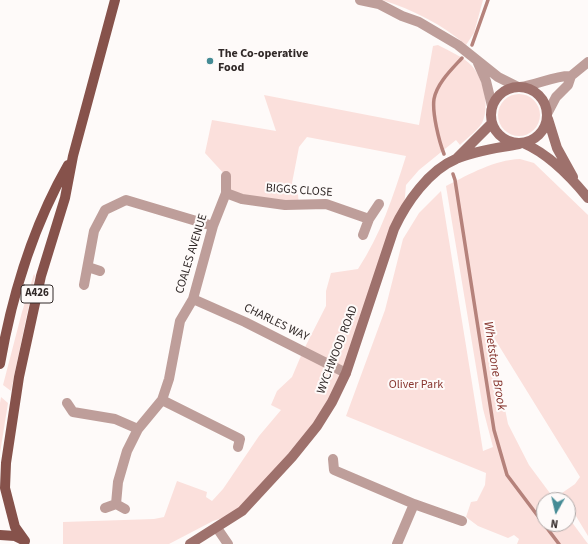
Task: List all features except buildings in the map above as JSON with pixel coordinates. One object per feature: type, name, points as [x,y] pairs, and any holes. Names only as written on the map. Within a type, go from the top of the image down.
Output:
[{"type":"main road","name":"A426","points":[[27,542],[15,527],[7,503],[4,488],[6,463],[20,377],[35,305],[53,234],[65,198],[73,156],[115,0]]},
{"type":"main road","name":"A426","points":[[0,364],[12,304],[20,278],[54,190],[73,156]]},
{"type":"main road","points":[[0,535],[15,536],[27,542]]},
{"type":"street","points":[[360,0],[379,4],[402,16],[419,22],[458,45],[477,59],[498,78],[536,93],[546,106],[547,115],[557,148],[576,184]]},
{"type":"street","points":[[477,59],[486,81],[492,106],[492,123],[498,135],[505,140],[521,143],[540,152],[576,184],[588,198]]},
{"type":"street","points":[[521,143],[532,140],[540,134],[545,126],[547,115],[556,97],[568,85],[571,76],[588,62]]},
{"type":"street","points":[[492,106],[500,93],[519,87],[542,83],[560,76],[571,76]]},
{"type":"street","name":"WYCHWOOD ROAD","points":[[190,544],[242,511],[292,457],[319,422],[332,402],[346,373],[394,229],[401,214],[429,178],[456,159],[492,123]]},
{"type":"street","name":"WYCHWOOD ROAD","points":[[456,159],[521,143]]},
{"type":"street","name":"COALES AVENUE","points":[[116,504],[118,482],[127,451],[138,429],[162,400],[169,379],[180,321],[193,299],[212,226],[226,194],[226,176]]},
{"type":"street","name":"BIGGS CLOSE","points":[[226,194],[242,199],[285,205],[326,204],[369,219]]},
{"type":"street","points":[[84,285],[94,231],[105,210],[126,200],[212,226]]},
{"type":"street","points":[[363,235],[369,219],[379,204]]},
{"type":"street","points":[[88,267],[100,271]]},
{"type":"street","name":"CHARLES WAY","points":[[193,299],[245,322],[346,373]]},
{"type":"street","points":[[162,400],[242,440]]},
{"type":"street","points":[[67,403],[73,412],[115,419],[138,429]]},
{"type":"street","points":[[333,459],[330,472],[462,521]]},
{"type":"street","points":[[105,508],[116,504],[126,508]]},
{"type":"street","points":[[397,544],[414,504]]},
{"type":"street","points":[[217,528],[228,544]]},
{"type":"green space","points":[[382,0],[483,0],[474,33],[466,45],[427,18]]},
{"type":"green space","points":[[438,45],[465,60],[476,72],[483,86],[486,102],[484,117],[482,123],[475,132],[460,145],[456,140],[419,170],[406,185],[404,208],[332,402],[238,513],[213,521],[169,544],[63,544],[63,522],[154,519],[164,517],[177,481],[207,492],[206,497],[212,501],[223,489],[259,436],[281,410],[271,405],[277,391],[292,377],[303,351],[326,306],[326,291],[331,273],[358,269],[366,256],[386,215],[406,156],[307,137],[299,147],[292,183],[298,195],[299,205],[226,193],[226,176],[205,153],[212,120],[276,131],[264,95],[419,125],[433,46]]},
{"type":"green space","points":[[515,94],[523,94],[534,100],[540,111],[540,119],[534,130],[523,136],[515,136],[504,130],[498,119],[498,111],[504,100]]},
{"type":"green space","name":"Oliver Park","points":[[520,159],[534,163],[588,215],[588,536],[576,516],[576,492],[563,492],[575,484],[580,477],[483,320],[495,359],[508,424],[529,465],[549,492],[536,492],[536,532],[576,532],[576,528],[588,544],[517,544],[519,539],[514,535],[508,538],[478,526],[466,517],[471,502],[477,501],[485,485],[486,473],[346,416],[385,310],[403,239],[419,213],[441,191],[483,451],[493,447],[483,409],[446,186],[473,172],[510,160]]},
{"type":"green space","points":[[34,274],[35,276],[11,391],[3,385],[22,312]]},
{"type":"green space","points":[[1,397],[8,403],[0,453],[0,403]]},
{"type":"waterway","name":"Whetstone Brook","points":[[472,45],[488,0]]},
{"type":"waterway","name":"Whetstone Brook","points":[[444,154],[436,127],[434,99],[438,87],[462,58]]},
{"type":"waterway","name":"Whetstone Brook","points":[[453,174],[494,430],[507,475],[559,544]]},
{"type":"place","name":"The Co-operative Food","points":[[210,61]]}]
